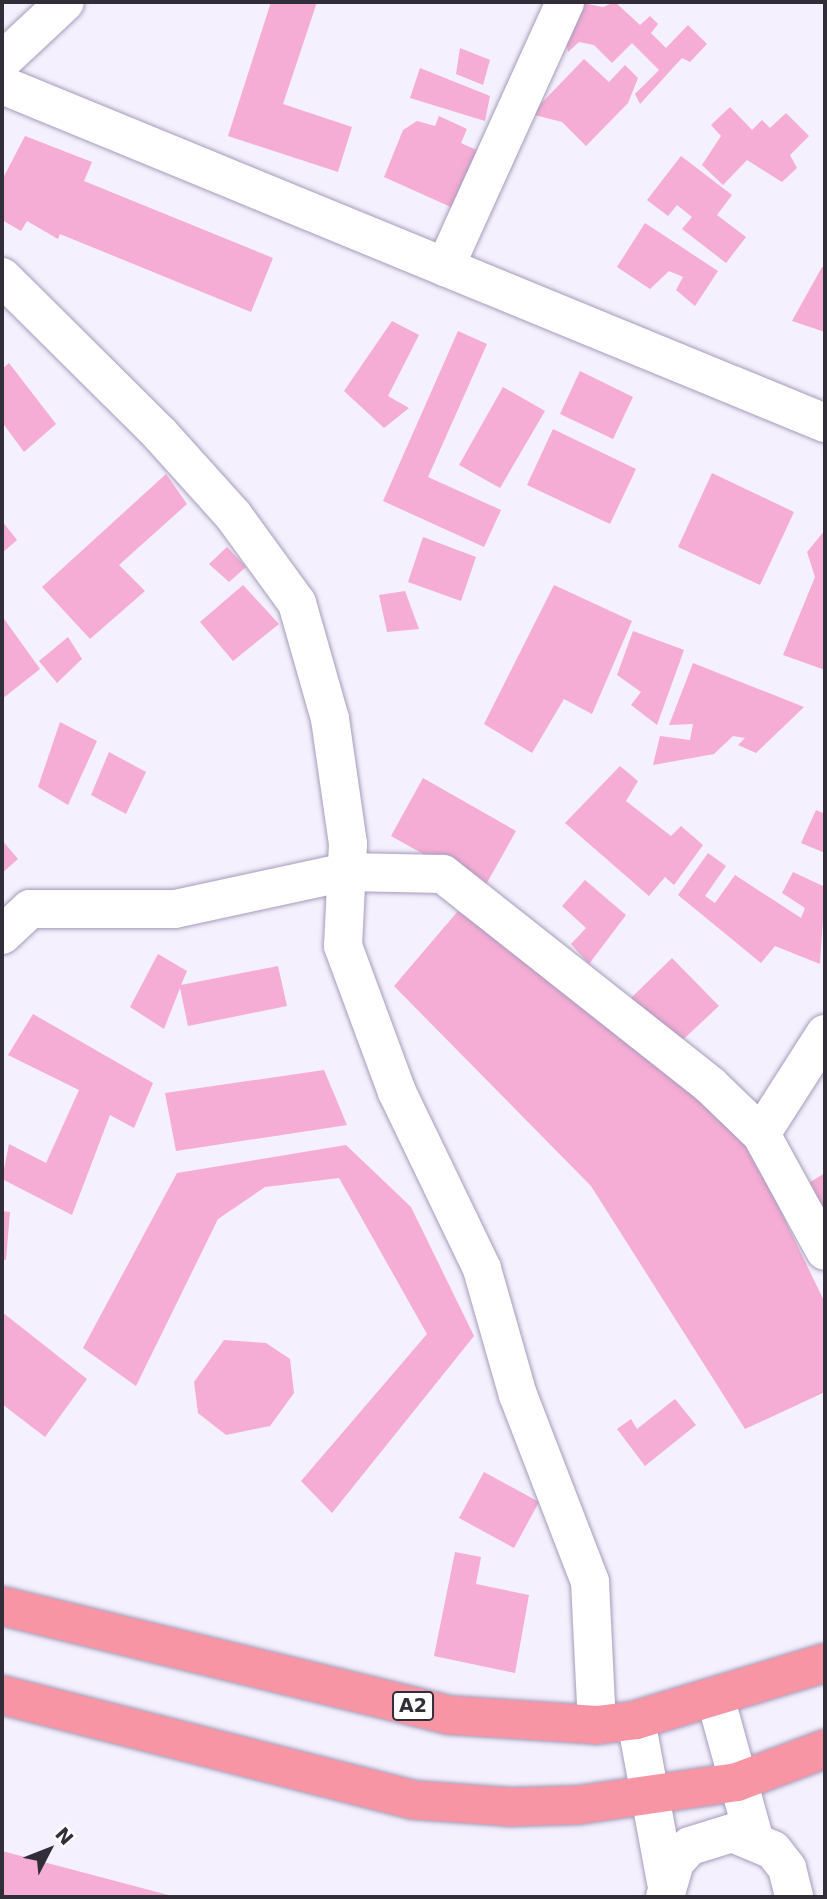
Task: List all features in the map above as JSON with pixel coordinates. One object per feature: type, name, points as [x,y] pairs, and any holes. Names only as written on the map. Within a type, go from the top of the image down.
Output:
[{"type":"highway","name":"A2","points":[[2,1606],[449,1715],[597,1725],[636,1720],[716,1700],[825,1663]]},
{"type":"highway","points":[[2,1695],[414,1800],[511,1807],[652,1797],[737,1782],[825,1749]]},
{"type":"street","points":[[2,61],[65,2]]},
{"type":"street","points":[[445,267],[565,2]]},
{"type":"street","points":[[2,85],[825,424]]},
{"type":"street","points":[[2,277],[160,434],[233,515],[297,603],[330,719],[346,872],[343,946],[397,1092],[482,1269],[518,1395],[590,1582],[597,1725]]},
{"type":"street","points":[[2,934],[30,909],[176,909],[346,872],[443,874],[710,1085],[761,1134],[825,1251]]},
{"type":"street","points":[[761,1134],[825,1034]]},
{"type":"street","points":[[716,1700],[754,1838],[787,1868],[793,1897]]},
{"type":"street","points":[[636,1720],[652,1797],[665,1890]]},
{"type":"street","points":[[665,1890],[675,1862],[710,1836],[754,1838]]},
{"type":"building","points":[[271,2],[317,2],[283,104],[352,127],[338,172],[228,136]]},
{"type":"building","points":[[577,2],[603,7],[615,2],[640,25],[650,16],[658,24],[651,33],[666,48],[688,25],[707,44],[690,62],[682,58],[640,104],[635,94],[659,70],[632,43],[612,63],[594,45],[579,42],[568,52],[562,17]]},
{"type":"building","points":[[460,48],[490,60],[483,85],[456,74]]},
{"type":"building","points":[[584,59],[609,82],[625,65],[638,78],[628,103],[586,146],[562,122],[531,114]]},
{"type":"building","points":[[420,68],[490,96],[485,121],[410,98]]},
{"type":"building","points":[[730,107],[752,130],[762,120],[770,128],[786,113],[809,136],[790,155],[797,168],[782,182],[747,160],[723,185],[702,165],[721,136],[711,125]]},
{"type":"building","points":[[439,116],[467,129],[461,143],[479,151],[453,208],[384,177],[403,130],[417,121],[435,126]]},
{"type":"building","points":[[25,136],[92,162],[84,181],[273,258],[251,312],[60,234],[58,239],[27,221],[21,231],[2,220],[2,180]]},
{"type":"building","points":[[681,156],[732,195],[717,215],[746,237],[726,263],[682,229],[692,217],[677,205],[668,216],[647,200]]},
{"type":"building","points":[[645,223],[718,271],[695,306],[676,290],[683,277],[669,271],[650,289],[617,267]]},
{"type":"building","points":[[822,267],[825,268],[825,332],[792,321]]},
{"type":"building","points":[[392,321],[419,335],[388,396],[409,408],[384,428],[344,391]]},
{"type":"building","points":[[458,331],[487,344],[428,477],[501,510],[484,547],[383,501]]},
{"type":"building","points":[[9,363],[56,424],[24,452],[2,422],[2,369]]},
{"type":"building","points":[[580,371],[633,397],[613,439],[560,414]]},
{"type":"building","points":[[503,387],[545,411],[500,488],[459,465]]},
{"type":"building","points":[[553,429],[636,469],[610,524],[527,485]]},
{"type":"building","points":[[712,473],[794,512],[760,585],[678,547]]},
{"type":"building","points":[[166,474],[187,504],[119,565],[145,591],[90,639],[42,587]]},
{"type":"building","points":[[2,521],[17,540],[2,553]]},
{"type":"building","points":[[825,530],[825,670],[783,655],[815,577],[807,552]]},
{"type":"building","points":[[423,537],[476,557],[461,601],[408,582]]},
{"type":"building","points":[[227,547],[246,567],[229,582],[209,564]]},
{"type":"building","points":[[243,585],[279,624],[233,661],[200,622]]},
{"type":"building","points":[[554,585],[632,621],[592,714],[564,699],[532,753],[484,724]]},
{"type":"building","points":[[405,591],[419,629],[387,632],[379,595]]},
{"type":"building","points":[[2,616],[40,669],[2,699]]},
{"type":"building","points":[[633,631],[684,650],[657,725],[631,705],[641,692],[617,675]]},
{"type":"building","points":[[68,637],[82,659],[57,683],[39,661]]},
{"type":"building","points":[[693,663],[804,707],[756,753],[738,745],[745,738],[733,736],[714,754],[653,765],[660,736],[690,740],[693,724],[669,725]]},
{"type":"building","points":[[60,722],[97,741],[68,805],[38,787]]},
{"type":"building","points":[[109,752],[146,772],[126,814],[91,795]]},
{"type":"building","points":[[620,766],[638,781],[626,801],[671,836],[681,826],[703,845],[674,885],[665,877],[649,896],[565,823]]},
{"type":"building","points":[[423,778],[516,831],[484,888],[391,836]]},
{"type":"building","points":[[816,810],[825,814],[825,853],[801,843]]},
{"type":"building","points":[[2,840],[18,859],[2,873]]},
{"type":"building","points":[[708,853],[726,866],[705,896],[715,903],[735,875],[801,918],[805,908],[782,893],[793,872],[825,887],[820,964],[775,946],[761,963],[678,895]]},
{"type":"building","points":[[585,880],[626,915],[589,964],[571,944],[586,928],[562,906]]},
{"type":"building","points":[[458,911],[697,1089],[748,1143],[825,1303],[825,1392],[745,1429],[591,1186],[394,986]]},
{"type":"building","points":[[158,954],[187,971],[181,985],[278,966],[287,1006],[188,1026],[180,988],[164,1029],[130,1007]]},
{"type":"building","points":[[672,958],[719,1006],[675,1047],[629,1000]]},
{"type":"building","points":[[33,1014],[153,1083],[134,1128],[110,1115],[72,1215],[2,1179],[9,1144],[46,1163],[79,1090],[8,1055]]},
{"type":"building","points":[[324,1070],[347,1125],[176,1151],[165,1093]]},
{"type":"building","points":[[346,1145],[411,1207],[474,1336],[332,1513],[301,1481],[427,1334],[339,1178],[265,1187],[218,1219],[136,1386],[83,1348],[177,1173]]},
{"type":"building","points":[[825,1173],[825,1213],[807,1184]]},
{"type":"building","points":[[2,1211],[10,1212],[6,1260],[2,1259]]},
{"type":"building","points":[[2,1312],[87,1379],[45,1437],[2,1404]]},
{"type":"building","points":[[224,1340],[266,1343],[290,1359],[294,1393],[270,1426],[226,1435],[198,1413],[194,1382]]},
{"type":"building","points":[[675,1399],[696,1425],[645,1466],[617,1429],[631,1419],[637,1429]]},
{"type":"building","points":[[484,1472],[539,1502],[514,1548],[459,1518]]},
{"type":"building","points":[[455,1552],[481,1557],[476,1584],[529,1595],[515,1673],[434,1656]]},
{"type":"building","points":[[2,1851],[172,1896],[172,1897],[2,1897]]}]
